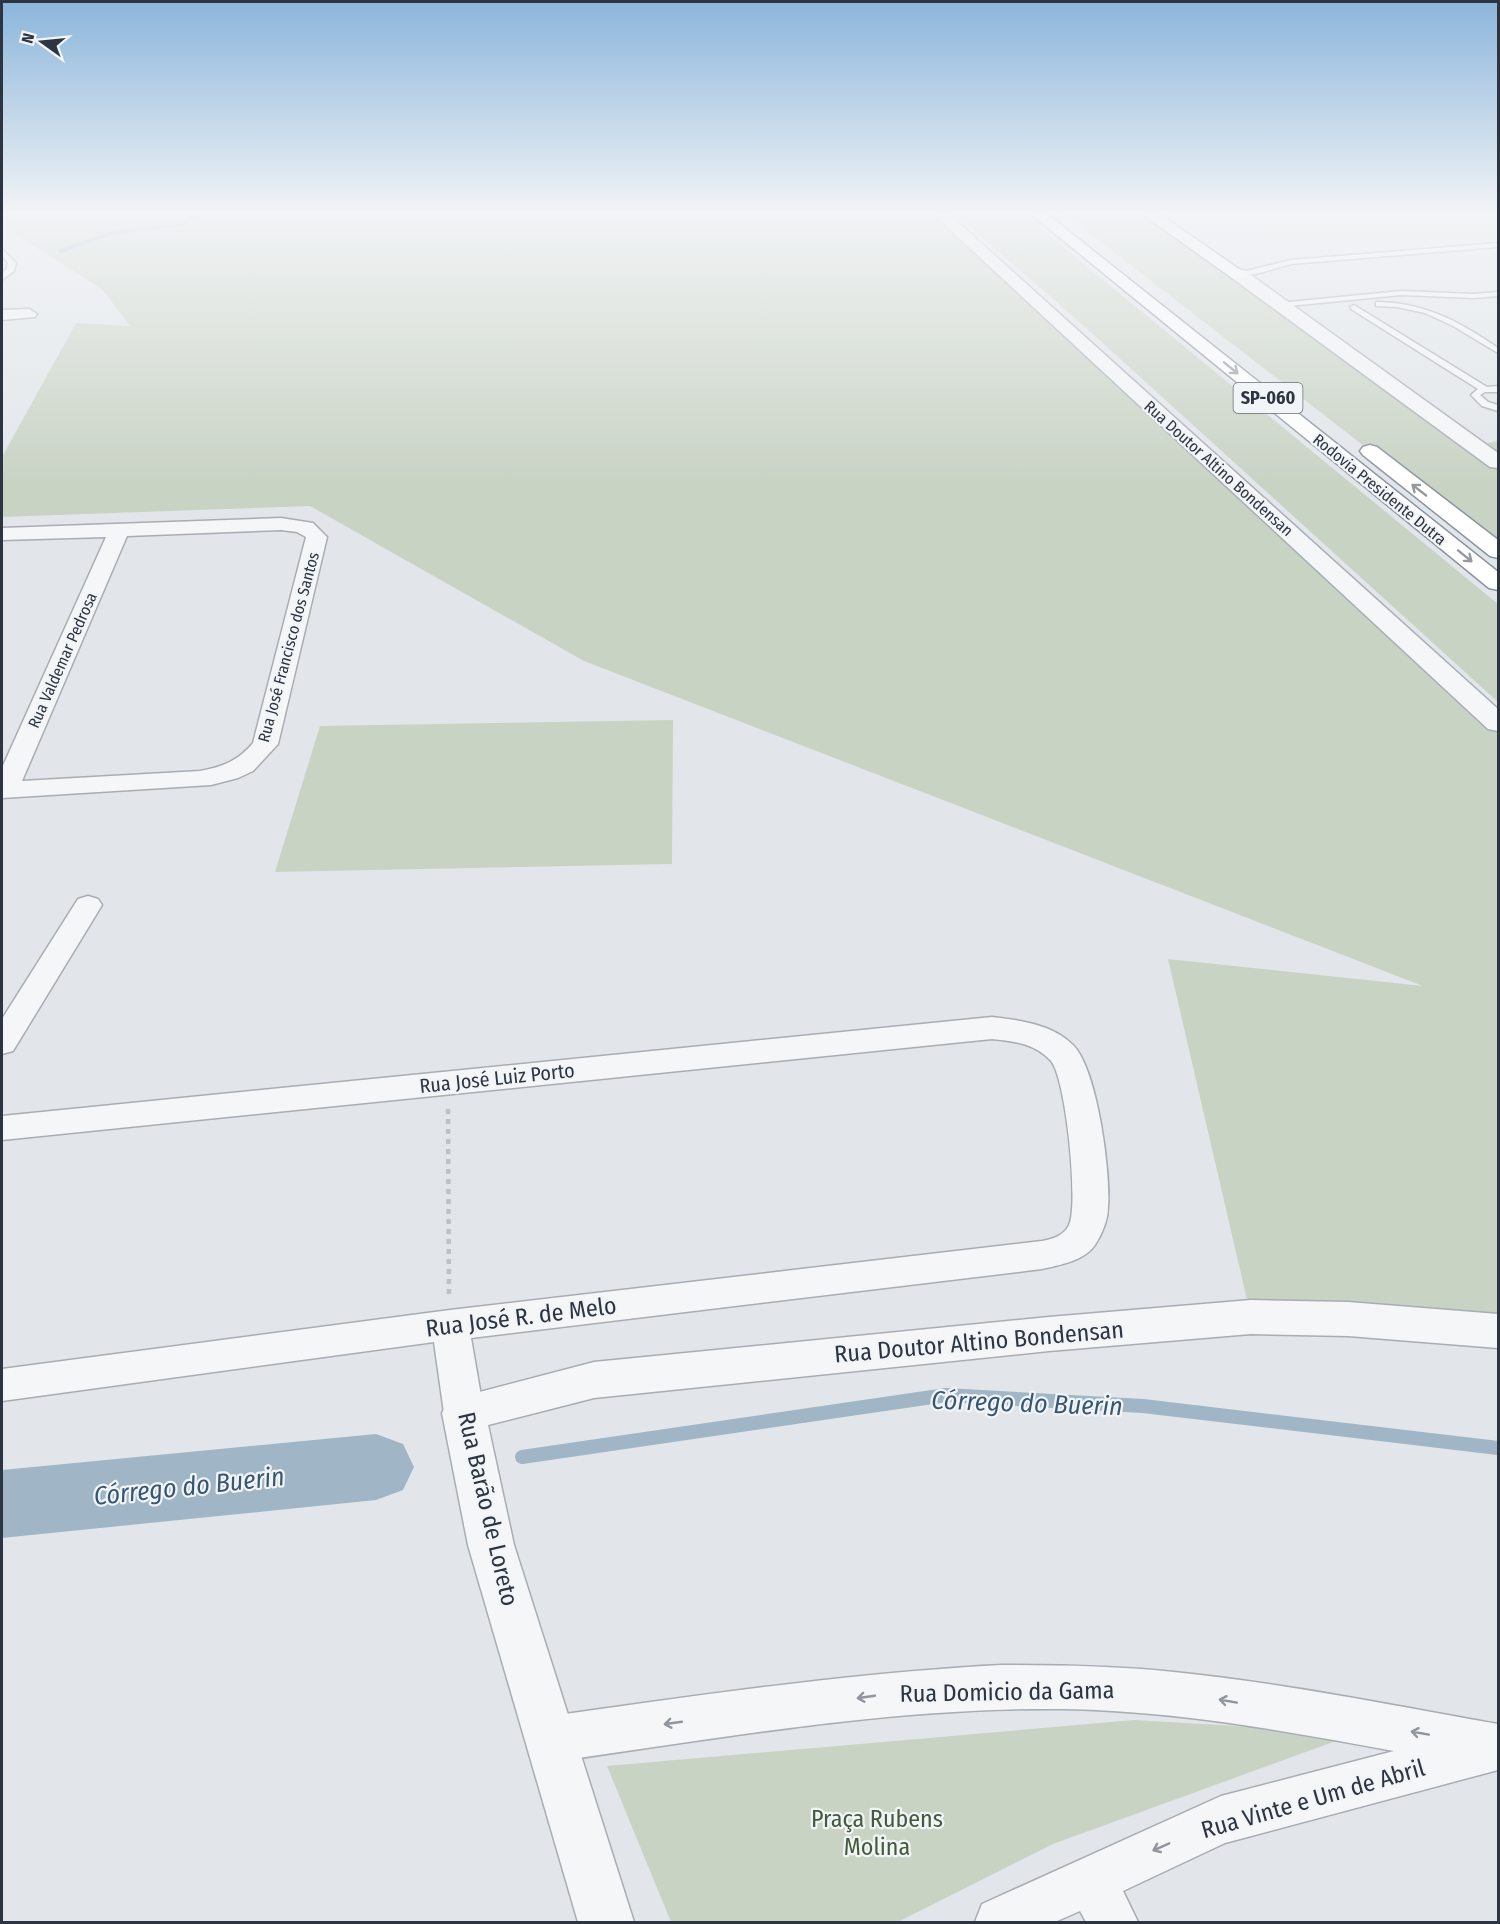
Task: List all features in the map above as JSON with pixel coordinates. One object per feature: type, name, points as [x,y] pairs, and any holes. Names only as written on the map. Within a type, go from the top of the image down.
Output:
[{"type":"highway","name":"Rodovia Presidente Dutra","points":[[1150,304],[1498,584]]},
{"type":"highway","name":"Rodovia Presidente Dutra","points":[[1359,443],[1498,551]]},
{"type":"street","name":"Rua Doutor Altino Bondensan","points":[[1038,304],[1498,723]]},
{"type":"street","points":[[1277,304],[1498,462]]},
{"type":"street","points":[[2,315],[29,314]]},
{"type":"street","name":"Rua José Francisco dos Santos","points":[[2,534],[282,524],[312,530],[317,537],[265,744],[253,761],[230,774],[200,779],[3,790]]},
{"type":"street","name":"Rua Valdemar Pedrosa","points":[[3,790],[118,530]]},
{"type":"street","points":[[2,1043],[88,905]]},
{"type":"street","name":"Rua José Luiz Porto","points":[[2,1128],[992,1028],[1021,1030],[1042,1039],[1065,1055],[1076,1076],[1089,1185],[1089,1224],[1080,1239],[1065,1250],[1042,1255]]},
{"type":"street","name":"Rua José R. de Melo","points":[[2,1385],[450,1324],[1042,1255]]},
{"type":"street","name":"Rua Doutor Altino Bondensan","points":[[464,1413],[594,1380],[1049,1334],[1251,1317],[1348,1320],[1498,1331]]},
{"type":"street","name":"Rua Barão de Loreto","points":[[450,1324],[464,1413],[491,1545],[606,1923]]},
{"type":"street","name":"Rua Domicio da Gama","points":[[551,1739],[920,1690],[1067,1687],[1198,1696],[1498,1747]]},
{"type":"street","name":"Rua Vinte e Um de Abril","points":[[1000,1923],[1090,1879],[1221,1821],[1498,1747]]},
{"type":"street","points":[[1090,1879],[1113,1923]]},
{"type":"lane","points":[[1285,310],[1327,304]]},
{"type":"lane","points":[[1285,310],[1386,304],[1408,305],[1440,314],[1498,351]]},
{"type":"lane","points":[[1440,314],[1444,305],[1448,304]]},
{"type":"lane","points":[[1354,307],[1485,389]]},
{"type":"lane","points":[[1498,389],[1485,389],[1475,395],[1477,400],[1498,408]]},
{"type":"path","points":[[448,1083],[450,1324]]},
{"type":"green space","points":[[113,304],[1040,304],[1498,733],[1498,1331],[1348,1319],[1251,1317],[1168,959],[1423,986],[584,661],[310,506],[2,517],[2,457],[76,323],[130,326]]},
{"type":"green space","points":[[1059,304],[1132,304],[1498,604],[1498,702]]},
{"type":"green space","points":[[1181,304],[1279,304],[1475,445],[1498,441],[1498,544],[1458,519]]},
{"type":"green space","points":[[673,720],[672,864],[275,872],[320,726]]},
{"type":"green space","name":"Praça Rubens Molina","points":[[1134,1720],[1358,1733],[1053,1844],[898,1922],[671,1922],[607,1766]]},
{"type":"waterway","name":"Córrego do Buerin","points":[[522,1457],[946,1395],[1143,1406],[1498,1448]]},
{"type":"waterway","name":"Córrego do Buerin","points":[[2,1504],[376,1467]]}]
